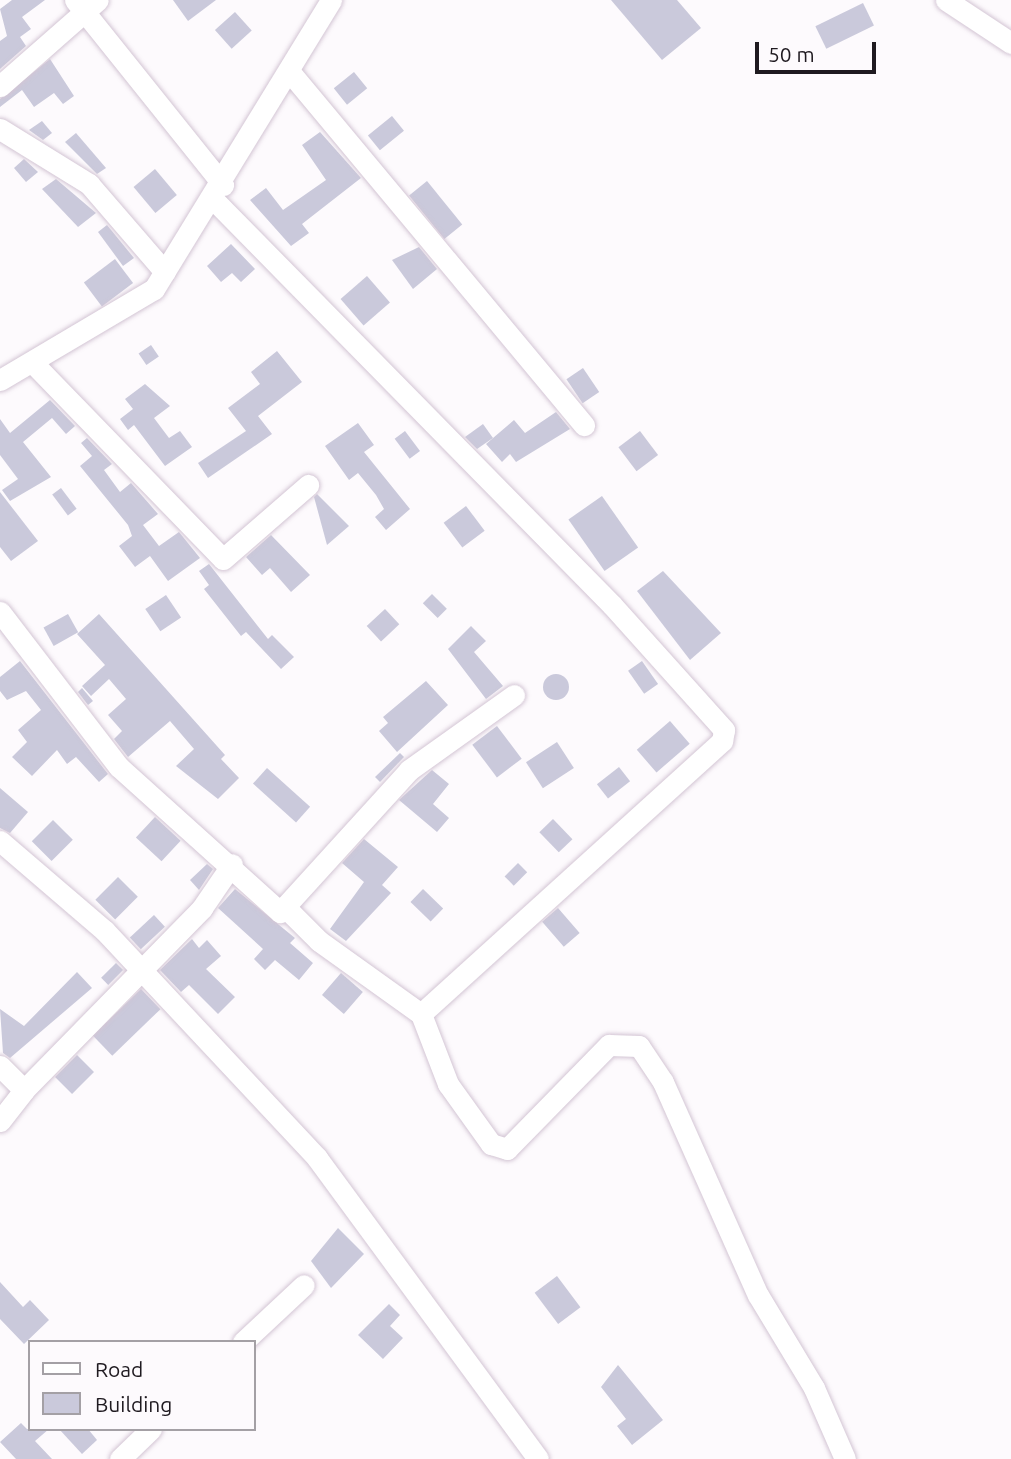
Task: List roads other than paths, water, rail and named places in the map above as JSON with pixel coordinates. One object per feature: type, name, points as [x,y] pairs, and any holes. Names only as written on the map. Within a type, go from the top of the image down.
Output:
[{"type":"street","points":[[0,380],[154,289],[218,192],[331,0]]},
{"type":"street","points":[[946,0],[1011,43]]},
{"type":"street","points":[[0,86],[85,3],[218,192],[612,605],[724,730],[722,741],[421,1014]]},
{"type":"street","points":[[289,71],[584,425]]},
{"type":"street","points":[[0,129],[89,184],[165,272]]},
{"type":"street","points":[[32,362],[223,559],[308,485]]},
{"type":"street","points":[[0,612],[119,767],[232,864],[280,912],[409,770],[514,695]]},
{"type":"street","points":[[0,841],[142,968],[317,1158],[538,1459]]},
{"type":"street","points":[[0,1121],[24,1090],[202,908],[232,864]]},
{"type":"street","points":[[285,907],[320,941],[421,1014],[448,1084],[491,1144],[507,1149],[609,1045],[639,1046],[663,1082],[758,1294],[814,1388],[845,1459]]},
{"type":"street","points":[[0,1066],[24,1090]]},
{"type":"street","points":[[245,1340],[304,1285]]},
{"type":"street","points":[[120,1459],[149,1431]]}]
